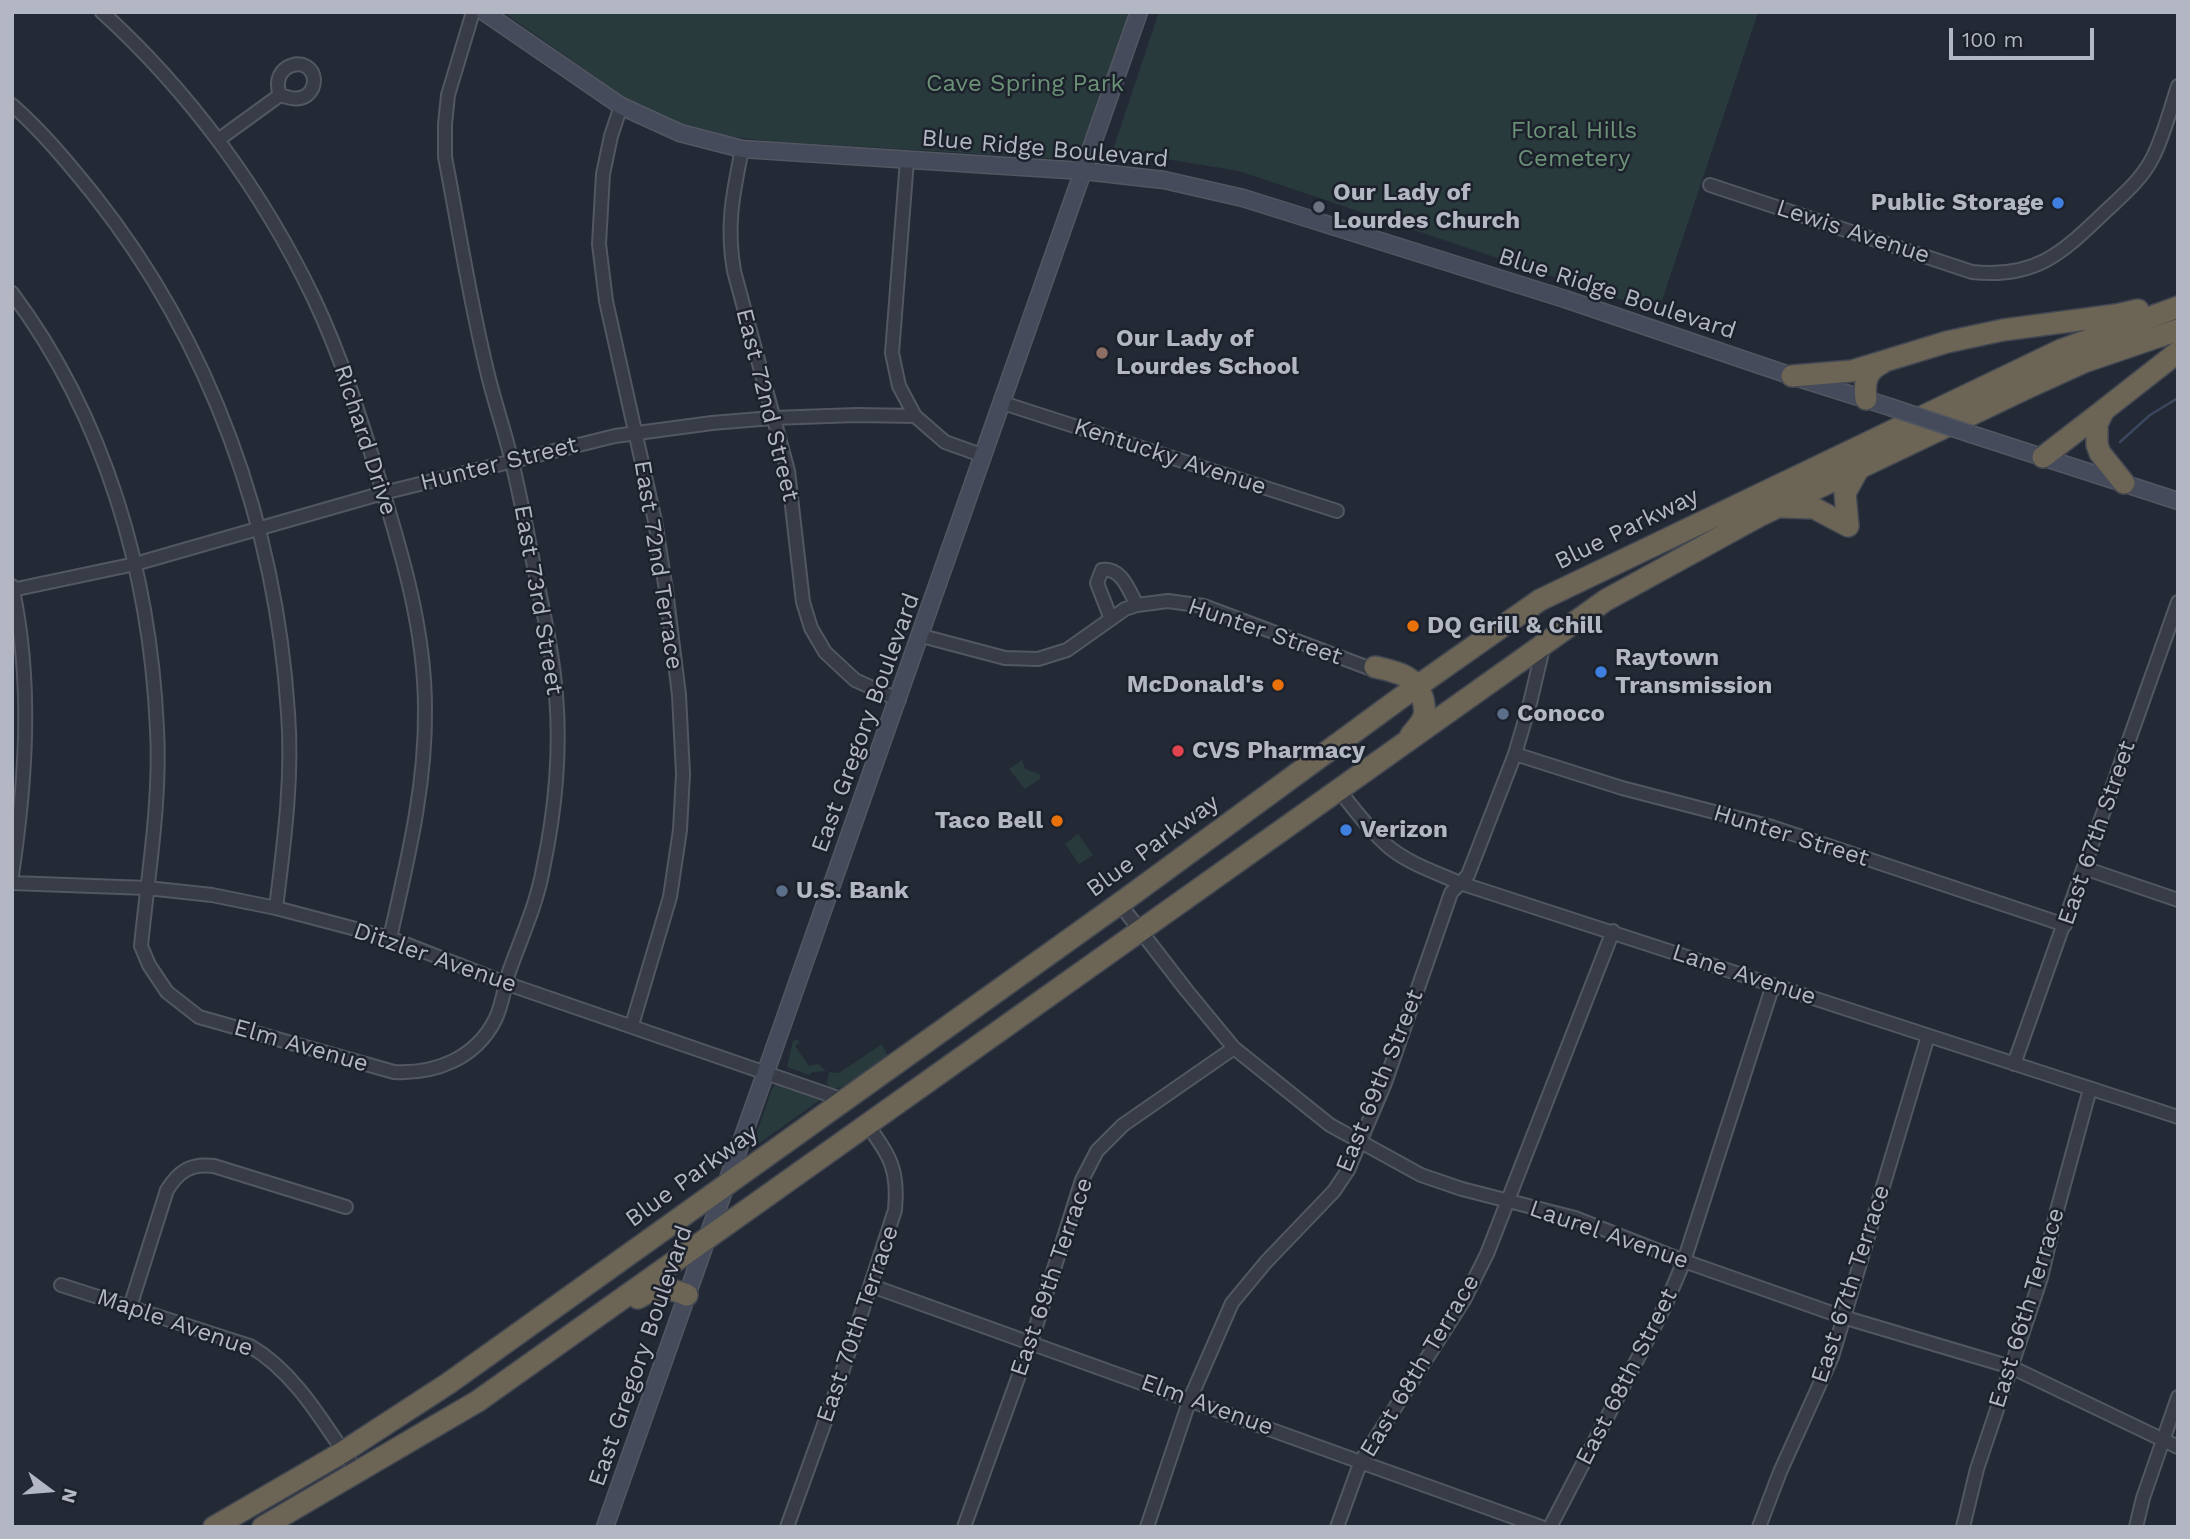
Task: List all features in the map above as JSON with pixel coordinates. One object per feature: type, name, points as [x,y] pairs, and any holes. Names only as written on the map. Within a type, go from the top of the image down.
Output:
[{"type":"highway","points":[[1792,376],[1840,374],[1972,336],[2116,315],[2178,301]]},
{"type":"highway","name":"Blue Parkway","points":[[214,1527],[343,1452],[449,1383],[1123,903],[1418,685],[1541,600],[2061,351],[2178,307]]},
{"type":"highway","name":"Blue Parkway","points":[[263,1527],[478,1401],[1606,600],[1778,507],[1858,468],[2084,362],[2178,330]]},
{"type":"highway","points":[[2043,457],[2178,352]]},
{"type":"highway","points":[[1866,399],[1864,384],[1867,375],[1875,366],[1887,361]]},
{"type":"highway","points":[[2104,410],[2097,425],[2096,444],[2107,464],[2124,484]]},
{"type":"highway","points":[[1778,507],[1814,508],[1848,526],[1845,493],[1858,468]]},
{"type":"highway","points":[[1374,668],[1400,673],[1418,685],[1424,705],[1424,717],[1408,740]]},
{"type":"highway","points":[[1374,668],[1392,681],[1399,699]]},
{"type":"highway","points":[[1438,671],[1440,695],[1452,708]]},
{"type":"highway","points":[[1090,966],[1113,934],[1123,903]]},
{"type":"highway","points":[[575,1332],[597,1325],[655,1289],[668,1289],[687,1295]]},
{"type":"main road","name":"Blue Ridge Boulevard","points":[[484,12],[621,106],[680,133],[742,149],[1084,171],[1164,180],[1243,198],[1641,324],[1792,376],[2178,501]]},
{"type":"main road","name":"East Gregory Boulevard","points":[[605,1527],[724,1186],[767,1073],[922,636],[1139,12]]},
{"type":"street","name":"Richard Drive","points":[[102,12],[170,81],[218,140],[267,212],[314,299],[351,389],[403,557],[415,607],[422,657],[424,760],[418,811],[390,938]]},
{"type":"street","name":"East 73rd Street","points":[[473,12],[448,95],[445,157],[488,373],[512,461],[550,645],[558,747],[554,809],[543,870],[505,983]]},
{"type":"street","name":"Lewis Avenue","points":[[1710,186],[1972,272],[2007,274],[2044,263],[2073,243],[2137,182],[2152,157],[2178,86]]},
{"type":"street","points":[[218,140],[280,95]]},
{"type":"street","points":[[12,105],[69,164],[117,224],[151,275],[189,342],[237,455],[259,529],[279,624],[289,713],[287,819],[276,908]]},
{"type":"street","name":"East 72nd Terrace","points":[[621,106],[603,173],[599,244],[606,301],[655,521],[666,590],[678,695],[683,774],[680,830],[670,897],[632,1025]]},
{"type":"street","name":"East 72nd Street","points":[[742,149],[730,208],[730,246],[734,271],[788,471],[803,602],[811,628],[825,652],[855,680],[899,700]]},
{"type":"street","points":[[907,160],[892,353],[899,386],[915,416],[944,442],[984,456]]},
{"type":"street","name":"Elm Avenue","points":[[12,293],[55,357],[84,412],[120,505],[135,564],[150,645],[157,731],[155,817],[141,946],[157,979],[183,1006],[199,1017],[394,1072],[414,1073],[434,1070],[470,1051],[484,1037],[495,1019],[505,983]]},
{"type":"street","name":"Kentucky Avenue","points":[[1003,403],[1337,512]]},
{"type":"street","name":"Hunter Street","points":[[13,589],[135,564],[383,493],[636,433],[772,418],[915,416]]},
{"type":"street","points":[[1111,619],[1097,583],[1102,570],[1116,571],[1137,605]]},
{"type":"street","points":[[12,875],[21,812],[25,740],[23,667],[13,589]]},
{"type":"street","name":"Hunter Street","points":[[922,636],[1005,658],[1038,659],[1067,650],[1125,610],[1137,605],[1168,601],[1204,606],[1374,668]]},
{"type":"street","name":"East 67th Street","points":[[2014,1064],[2178,602]]},
{"type":"street","name":"East 69th Street","points":[[1147,1527],[1190,1399],[1232,1303],[1266,1262],[1334,1191],[1348,1170],[1361,1142],[1385,1083],[1451,893],[1468,875],[1515,754],[1544,644]]},
{"type":"street","name":"Hunter Street","points":[[1515,754],[1622,788],[1772,827],[2065,925]]},
{"type":"street","name":"Lane Avenue","points":[[1338,789],[1391,849],[1460,883],[2178,1117]]},
{"type":"street","points":[[2084,868],[2178,900]]},
{"type":"street","name":"Ditzler Avenue","points":[[12,883],[147,888],[212,895],[276,908],[390,938],[505,983],[844,1100]]},
{"type":"street","name":"Laurel Avenue","points":[[1123,903],[1187,991],[1234,1048],[1310,1111],[1420,1175],[1575,1218],[1843,1318],[2011,1367],[2178,1447]]},
{"type":"street","name":"East 68th Terrace","points":[[1337,1527],[1361,1461],[1464,1300],[1487,1255],[1613,931]]},
{"type":"street","name":"East 68th Street","points":[[1550,1527],[1664,1308],[1685,1261],[1773,985]]},
{"type":"street","name":"East 67th Terrace","points":[[1759,1527],[1780,1472],[1832,1357],[1928,1036]]},
{"type":"street","name":"East 69th Terrace","points":[[964,1527],[1031,1342],[1082,1180],[1097,1151],[1123,1125],[1234,1048]]},
{"type":"street","name":"East 66th Terrace","points":[[1963,1527],[1977,1469],[2041,1278],[2090,1089]]},
{"type":"street","name":"East 70th Terrace","points":[[787,1527],[872,1286],[895,1210],[897,1182],[891,1162],[867,1124]]},
{"type":"street","points":[[130,1307],[167,1190],[175,1176],[187,1168],[202,1164],[214,1166],[346,1208]]},
{"type":"street","name":"Maple Avenue","points":[[61,1286],[250,1346],[263,1353],[289,1376],[358,1473]]},
{"type":"street","name":"Elm Avenue","points":[[872,1286],[1541,1527]]},
{"type":"street","points":[[2136,1527],[2178,1397]]},
{"type":"green space","name":"Cave Spring Park","points":[[503,12],[1135,12],[1087,147],[1072,151],[1064,159],[766,141],[720,135],[675,124],[627,99]]},
{"type":"green space","name":"Floral Hills Cemetery","points":[[1159,12],[1758,12],[1658,312],[1239,171],[1113,150]]},
{"type":"green space","points":[[1022,760],[1025,769],[1039,774],[1041,778],[1025,789],[1009,769]]},
{"type":"green space","points":[[1078,834],[1093,855],[1079,864],[1065,844]]},
{"type":"green space","points":[[793,1041],[800,1042],[795,1046],[809,1066],[818,1064],[826,1071],[812,1072],[809,1075],[787,1067]]},
{"type":"green space","points":[[882,1044],[888,1057],[869,1072],[841,1087],[833,1089],[827,1084],[829,1072],[839,1073]]},
{"type":"green space","points":[[783,1082],[821,1096],[820,1100],[751,1149],[772,1089]]},
{"type":"waterway","points":[[2120,442],[2150,415],[2178,398]]},
{"type":"place","name":"Public Storage","points":[[2058,203]]},
{"type":"place","name":"Our Lady of Lourdes Church","points":[[1319,207]]},
{"type":"place","name":"Our Lady of Lourdes School","points":[[1102,353]]},
{"type":"place","name":"DQ Grill & Chill","points":[[1413,626]]},
{"type":"place","name":"Raytown Transmission","points":[[1601,672]]},
{"type":"place","name":"McDonald's","points":[[1278,685]]},
{"type":"place","name":"Conoco","points":[[1503,714]]},
{"type":"place","name":"CVS Pharmacy","points":[[1178,751]]},
{"type":"place","name":"Taco Bell","points":[[1057,821]]},
{"type":"place","name":"Verizon","points":[[1346,830]]},
{"type":"place","name":"U.S. Bank","points":[[782,891]]}]
